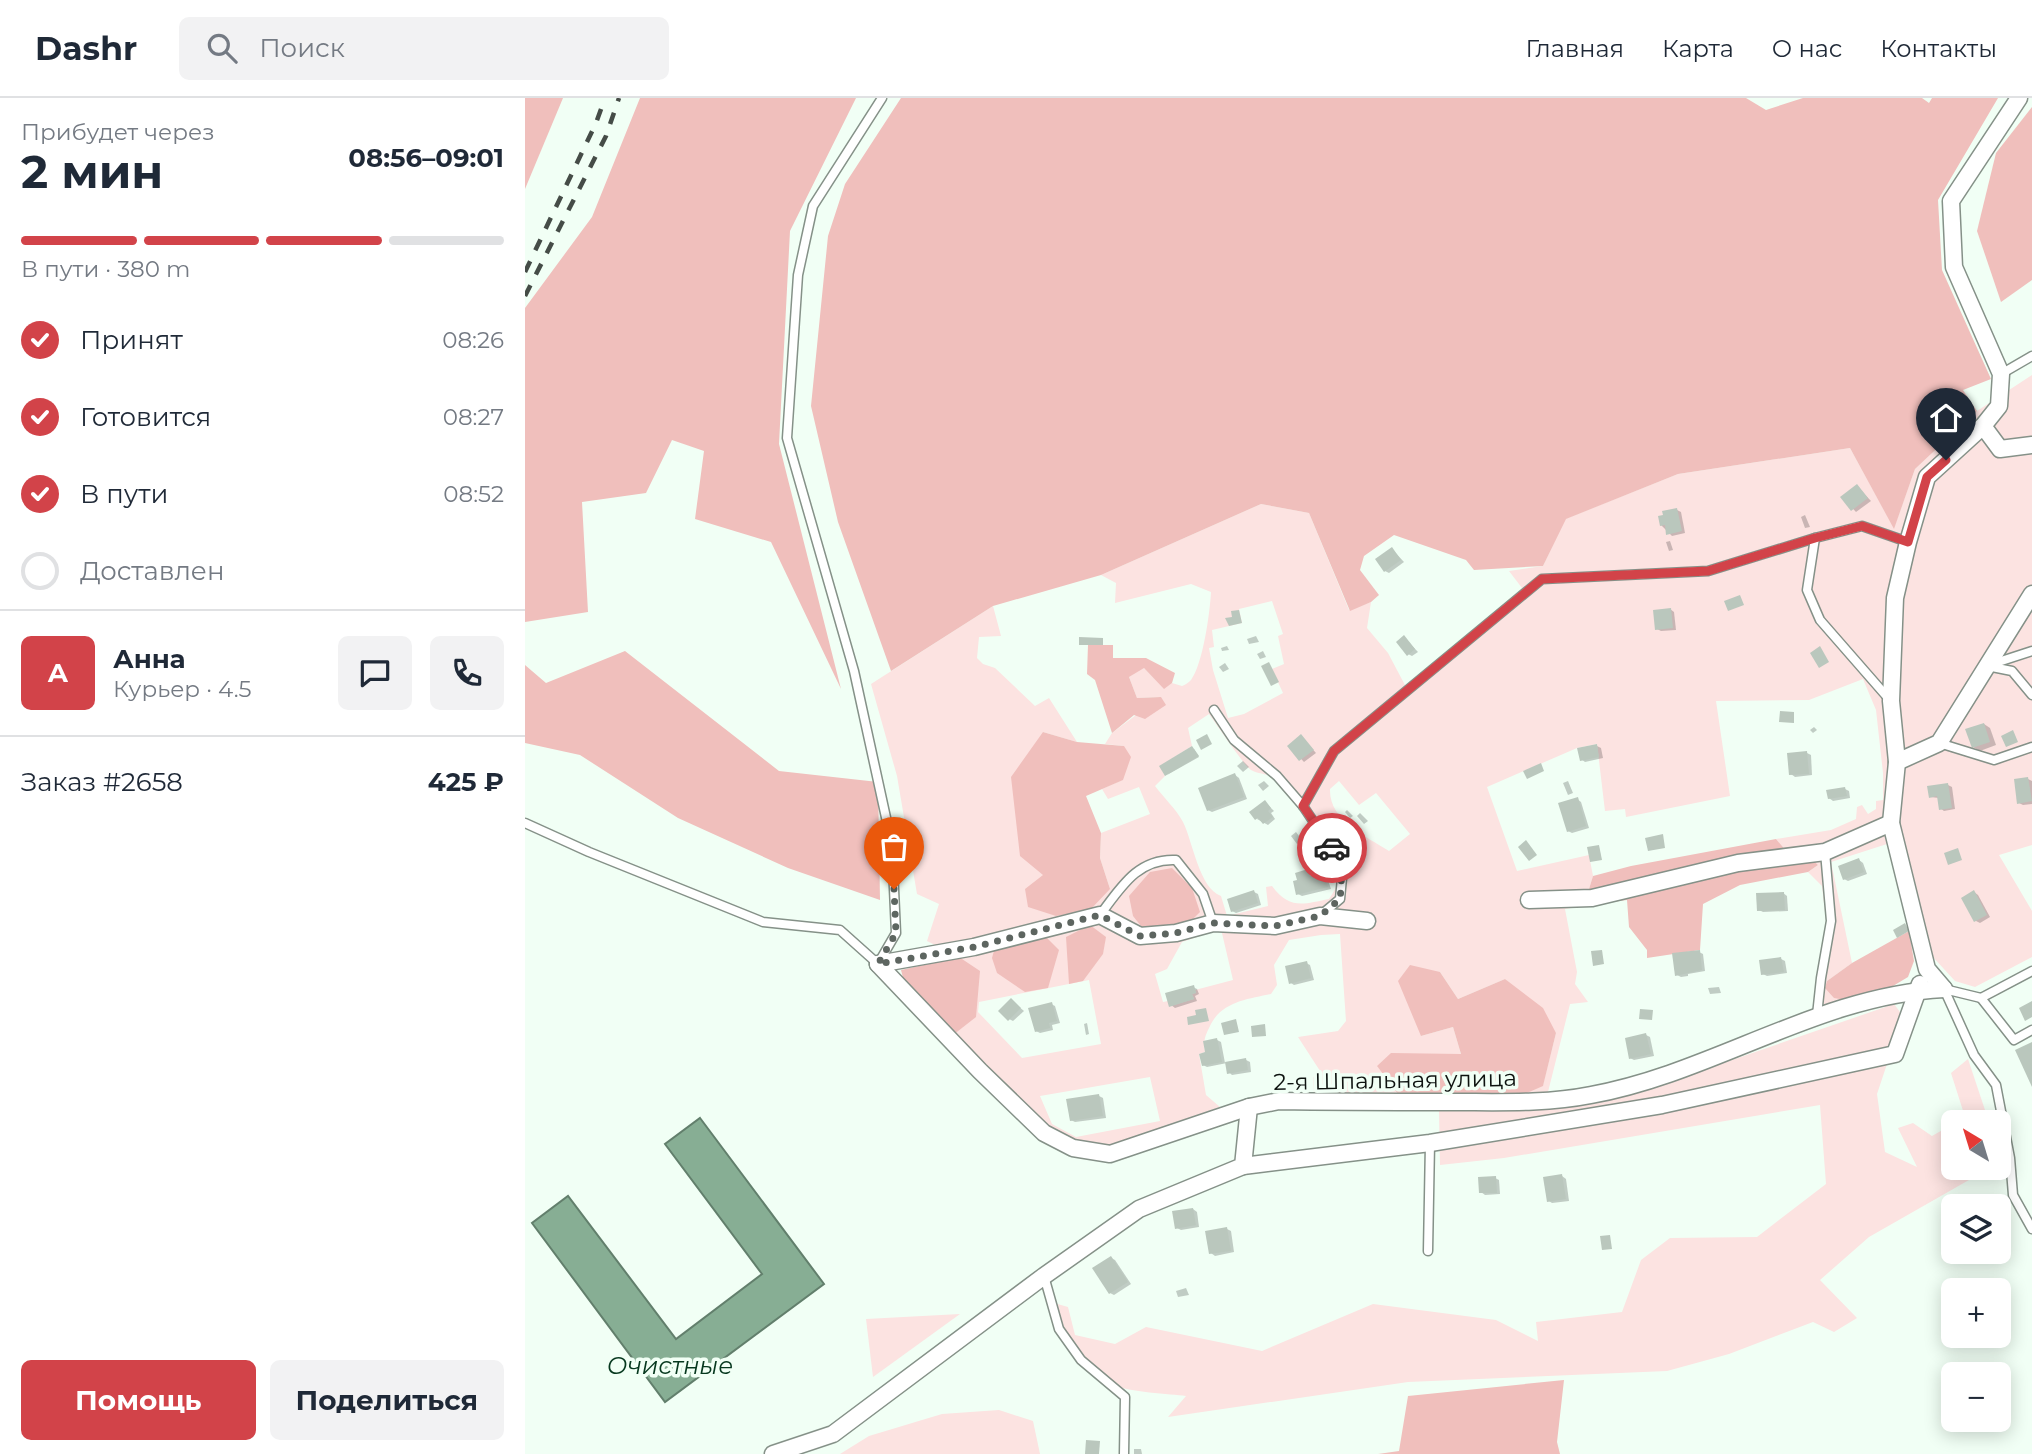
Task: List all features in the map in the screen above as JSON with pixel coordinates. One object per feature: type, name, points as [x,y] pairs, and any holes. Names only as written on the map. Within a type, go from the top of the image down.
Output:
[{"type":"street","points":[[1944,989],[1927,969],[1891,823],[1897,762],[1891,701],[1895,598],[1927,477],[1983,426],[1999,406],[2001,374],[1954,267],[1951,201],[2019,98]]},
{"type":"street","points":[[1983,426],[2000,449],[2032,445]]},
{"type":"street","points":[[1897,762],[1939,743],[2032,594]]},
{"type":"street","points":[[1529,900],[1592,898],[1738,863],[1825,852],[1891,823]]},
{"type":"street","points":[[878,964],[974,947],[1100,915],[1140,936],[1176,933],[1213,923],[1275,926],[1320,916],[1367,921]]},
{"type":"street","name":"2-я Шпальная улица","points":[[878,964],[980,1071],[1044,1132],[1073,1148],[1109,1154],[1249,1107],[1279,1101],[1520,1102],[1591,1096],[1665,1077],[1817,1015],[1917,990],[1944,989]]},
{"type":"street","points":[[773,1454],[833,1434],[1044,1276],[1139,1209],[1243,1166],[1430,1143],[1662,1105],[1895,1054],[1927,969]]},
{"type":"street","points":[[1243,1166],[1249,1107]]},
{"type":"lane","points":[[525,823],[589,852],[763,922],[840,930],[878,964],[896,933],[892,845],[854,671],[787,438],[799,275],[813,206],[883,98]]},
{"type":"lane","points":[[2001,374],[2032,356]]},
{"type":"lane","points":[[1303,806],[1334,751],[1542,579],[1708,571],[1862,526],[1908,542]]},
{"type":"lane","points":[[1815,538],[1807,590],[1820,620],[1891,701]]},
{"type":"lane","points":[[1986,666],[2032,651]]},
{"type":"lane","points":[[1986,666],[2012,671],[2032,695]]},
{"type":"lane","points":[[1214,710],[1234,740],[1277,776],[1303,806],[1338,858],[1342,878],[1340,899],[1320,916]]},
{"type":"lane","points":[[1939,743],[1994,760],[2032,747]]},
{"type":"lane","points":[[1817,1015],[1831,921],[1825,852]]},
{"type":"lane","points":[[1100,915],[1129,876],[1160,859],[1176,860],[1203,894],[1213,923]]},
{"type":"lane","points":[[1981,998],[2032,971]]},
{"type":"lane","points":[[1944,989],[1981,998],[2014,1040],[2032,1030]]},
{"type":"lane","points":[[1944,989],[1975,1055],[1996,1085],[2010,1158],[2013,1195],[2032,1229]]},
{"type":"lane","points":[[1429,1251],[1430,1143]]},
{"type":"lane","points":[[1044,1276],[1059,1329],[1081,1360],[1125,1397],[1124,1454]]},
{"type":"shaded area","points":[[525,98],[563,98],[525,189]]},
{"type":"shaded area","points":[[640,98],[856,98],[790,231],[779,444],[841,689],[771,542],[695,519],[704,451],[672,440],[646,493],[582,502],[588,612],[525,622],[525,308],[592,217]]},
{"type":"shaded area","points":[[901,98],[1746,98],[1766,110],[1803,98],[1922,98],[1929,103],[1932,98],[1998,98],[1938,200],[1942,270],[1991,379],[1963,390],[1977,411],[1915,469],[1894,529],[1850,448],[1678,474],[1566,519],[1543,566],[1474,570],[1466,560],[1394,535],[1364,556],[1360,570],[1379,595],[1371,602],[1350,611],[1309,513],[1261,504],[1101,575],[993,606],[891,671],[838,522],[811,406],[828,236],[845,184]]},
{"type":"shaded area","points":[[2032,107],[2032,280],[2001,302],[1977,231],[1996,153]]},
{"type":"shaded area","points":[[2032,375],[2032,845],[1999,855],[2032,911],[2032,957],[1975,987],[1955,981],[1909,931],[1887,844],[1831,862],[1852,963],[1827,981],[1851,1001],[1814,1008],[1826,921],[1822,886],[1808,872],[1818,865],[1793,859],[1776,839],[1831,830],[1856,819],[1857,807],[1862,805],[1868,814],[1876,809],[1876,801],[1883,800],[1876,710],[1863,679],[1809,700],[1716,701],[1730,796],[1626,817],[1625,809],[1605,811],[1597,744],[1577,748],[1487,787],[1517,871],[1589,855],[1593,876],[1589,889],[1596,904],[1565,909],[1577,972],[1575,984],[1588,1002],[1570,1004],[1548,1092],[1520,1096],[1543,1085],[1556,1033],[1505,979],[1458,999],[1440,972],[1421,1036],[1453,1027],[1461,1054],[1378,1067],[1398,1094],[1314,1093],[1313,1077],[1322,1074],[1298,1037],[1338,1031],[1346,1021],[1340,934],[1289,940],[1274,965],[1277,985],[1271,994],[1236,1003],[1215,1018],[1206,1036],[1205,1052],[1199,1054],[1206,1095],[1220,1107],[1108,1146],[1076,1144],[1049,1128],[953,1035],[959,957],[927,941],[939,904],[917,894],[897,776],[871,684],[993,606],[1001,636],[979,637],[977,658],[983,664],[995,668],[1035,706],[1049,698],[1077,742],[1043,732],[1110,889],[1100,858],[1101,833],[1150,814],[1139,787],[1108,799],[1102,789],[1122,780],[1124,746],[1105,744],[1112,733],[1160,697],[1137,698],[1129,677],[1143,667],[1164,688],[1172,683],[1182,686],[1191,680],[1202,650],[1211,592],[1191,584],[1115,603],[1116,583],[1101,575],[1261,504],[1309,513],[1349,610],[1371,602],[1367,628],[1388,653],[1406,687],[1522,588],[1509,571],[1543,566],[1565,519],[1678,474],[1850,448],[1894,528],[1915,469],[1977,411]],"holes":[[[1272,601],[1283,634],[1278,636],[1284,664],[1272,669],[1283,693],[1244,714],[1228,718],[1209,648],[1214,647],[1212,630],[1242,623],[1239,609]],[[1209,714],[1251,770],[1274,777],[1295,799],[1332,855],[1338,880],[1329,899],[1291,902],[1272,886],[1266,887],[1268,906],[1227,916],[1221,896],[1213,891],[1202,874],[1183,822],[1155,786],[1165,776],[1160,766],[1192,746],[1188,728]],[[1339,781],[1359,805],[1376,793],[1410,834],[1389,851],[1342,819],[1331,800],[1330,789]],[[1221,929],[1233,980],[1195,990],[1196,993],[1192,994],[1194,999],[1170,1006],[1168,1001],[1163,1002],[1155,974],[1167,969],[1182,942]],[[1089,980],[1101,1044],[1022,1058],[978,1012],[979,1002]],[[1150,1077],[1160,1121],[1076,1137],[1052,1124],[1040,1096]]]},
{"type":"shaded area","points":[[1088,645],[1113,645],[1113,658],[1146,658],[1175,673],[1172,683],[1164,689],[1144,668],[1129,677],[1137,698],[1161,697],[1166,705],[1145,719],[1134,715],[1112,733],[1095,680],[1087,674]]},
{"type":"shaded area","points":[[625,651],[779,771],[878,782],[880,900],[788,868],[678,818],[580,755],[525,743],[525,665],[546,683]]},
{"type":"shaded area","points":[[1043,732],[1077,742],[1124,746],[1131,757],[1123,780],[1086,796],[1101,833],[1100,858],[1110,889],[1090,910],[1056,916],[1028,907],[1025,889],[1043,875],[1020,856],[1011,777]]},
{"type":"shaded area","points":[[1776,839],[1793,859],[1810,858],[1818,865],[1808,872],[1740,885],[1703,904],[1700,950],[1647,958],[1647,950],[1629,927],[1627,900],[1596,904],[1589,889],[1593,876],[1631,866]]},
{"type":"shaded area","points":[[1172,868],[1192,888],[1200,912],[1187,925],[1145,931],[1133,916],[1129,896],[1150,872]]},
{"type":"shaded area","points":[[1090,925],[1106,937],[1103,954],[1083,981],[1069,984],[1066,937]]},
{"type":"shaded area","points":[[1909,931],[1914,961],[1908,977],[1883,992],[1851,1001],[1834,998],[1825,988],[1827,981],[1852,963]]},
{"type":"shaded area","points":[[1045,936],[1059,950],[1048,988],[1025,992],[997,973],[992,958],[995,947]]},
{"type":"shaded area","points":[[959,957],[980,971],[976,1017],[953,1035],[906,989],[901,970]]},
{"type":"shaded area","points":[[1410,965],[1440,972],[1458,999],[1505,979],[1543,1008],[1556,1033],[1543,1086],[1520,1096],[1398,1094],[1377,1066],[1391,1053],[1461,1054],[1453,1027],[1421,1036],[1398,981]]},
{"type":"shaded area","points":[[1894,1004],[1903,1016],[1877,1094],[1885,1152],[1917,1167],[1898,1128],[1913,1123],[1932,1136],[1941,1131],[1941,1180],[1969,1180],[1869,1237],[1820,1280],[1857,1318],[1834,1332],[1813,1322],[1729,1354],[1667,1371],[1408,1382],[1168,1417],[1186,1396],[1139,1391],[1115,1385],[1085,1360],[1058,1315],[1054,1303],[1068,1307],[1075,1335],[1115,1344],[1146,1327],[1262,1351],[1373,1304],[1496,1320],[1538,1341],[1536,1322],[1622,1312],[1641,1260],[1670,1238],[1757,1237],[1826,1184],[1820,1105],[1504,1158],[1440,1165],[1439,1111],[1589,1102],[1677,1079]]},
{"type":"shaded area","points":[[1968,1059],[1985,1110],[1963,1110],[1951,1073]]},
{"type":"shaded area","points":[[960,1314],[873,1377],[866,1319]]},
{"type":"shaded area","points":[[1564,1380],[1557,1442],[1560,1454],[1378,1454],[1399,1451],[1408,1396]]},
{"type":"shaded area","points":[[999,1410],[1033,1421],[1040,1454],[840,1454],[869,1436],[942,1414]]},
{"type":"water","name":"Очистные","points":[[700,1118],[824,1284],[665,1402],[532,1223],[568,1196],[676,1339],[762,1274],[665,1144]]},
{"type":"building","points":[[1857,484],[1868,498],[1851,511],[1840,497]]},
{"type":"building","points":[[1677,508],[1682,531],[1666,535],[1665,525],[1660,526],[1658,516],[1663,515],[1662,511]]},
{"type":"building","points":[[1392,547],[1401,560],[1384,572],[1375,559]]},
{"type":"building","points":[[1740,595],[1744,605],[1728,611],[1724,601]]},
{"type":"building","points":[[1671,608],[1673,628],[1655,630],[1653,610]]},
{"type":"building","points":[[1239,610],[1242,623],[1229,626],[1225,618],[1232,617],[1231,611]]},
{"type":"building","points":[[1404,635],[1415,649],[1407,656],[1396,642]]},
{"type":"building","points":[[1079,637],[1103,638],[1103,645],[1079,645]]},
{"type":"building","points":[[1820,646],[1829,662],[1819,668],[1810,653]]},
{"type":"building","points":[[1269,662],[1279,682],[1271,686],[1261,666]]},
{"type":"building","points":[[1780,711],[1794,712],[1794,723],[1779,722]]},
{"type":"building","points":[[1984,723],[1990,742],[1972,748],[1965,729]]},
{"type":"building","points":[[2013,730],[2018,742],[2006,747],[2001,736]]},
{"type":"building","points":[[1207,734],[1212,744],[1201,750],[1196,740]]},
{"type":"building","points":[[1301,734],[1314,750],[1299,761],[1287,746]]},
{"type":"building","points":[[1597,744],[1599,757],[1580,761],[1577,748]]},
{"type":"building","points":[[1192,746],[1199,756],[1165,776],[1159,766]]},
{"type":"building","points":[[1807,751],[1809,774],[1789,775],[1787,753]]},
{"type":"building","points":[[1541,763],[1544,771],[1527,779],[1523,771]]},
{"type":"building","points":[[1235,773],[1244,797],[1207,811],[1198,788]]},
{"type":"building","points":[[2028,777],[2032,801],[2017,804],[2014,779]]},
{"type":"building","points":[[1948,783],[1952,808],[1939,810],[1937,796],[1929,798],[1927,786]]},
{"type":"building","points":[[1845,787],[1847,796],[1828,799],[1826,790]]},
{"type":"building","points":[[1578,797],[1586,826],[1567,832],[1558,803]]},
{"type":"building","points":[[1265,800],[1273,817],[1263,824],[1258,818],[1255,820],[1249,812]]},
{"type":"building","points":[[1663,834],[1665,848],[1648,851],[1645,838]]},
{"type":"building","points":[[1526,840],[1537,855],[1529,861],[1518,847]]},
{"type":"building","points":[[1599,845],[1602,860],[1590,862],[1587,847]]},
{"type":"building","points":[[1958,848],[1962,860],[1948,865],[1944,853]]},
{"type":"building","points":[[1859,858],[1864,872],[1843,880],[1838,866]]},
{"type":"building","points":[[1308,869],[1310,876],[1323,873],[1328,887],[1296,895],[1293,881],[1297,880],[1295,873]]},
{"type":"building","points":[[1254,890],[1258,903],[1231,912],[1227,899]]},
{"type":"building","points":[[1974,890],[1987,915],[1974,922],[1961,898]]},
{"type":"building","points":[[1784,892],[1785,910],[1757,911],[1756,893]]},
{"type":"building","points":[[1905,923],[1909,931],[1897,938],[1893,930]]},
{"type":"building","points":[[1602,950],[1604,964],[1593,966],[1591,951]]},
{"type":"building","points":[[1700,950],[1702,970],[1675,976],[1672,953]]},
{"type":"building","points":[[1781,957],[1784,972],[1761,975],[1759,960]]},
{"type":"building","points":[[1307,961],[1311,978],[1289,984],[1285,966]]},
{"type":"building","points":[[1194,985],[1194,999],[1169,1007],[1165,993]]},
{"type":"building","points":[[1011,998],[1021,1008],[1008,1021],[998,1011]]},
{"type":"building","points":[[2032,1001],[2032,1017],[2025,1021],[2019,1008]]},
{"type":"building","points":[[1052,1002],[1057,1021],[1049,1023],[1050,1028],[1035,1032],[1028,1008]]},
{"type":"building","points":[[1206,1008],[1209,1021],[1188,1025],[1187,1017],[1196,1015],[1195,1010]]},
{"type":"building","points":[[1640,1009],[1653,1010],[1652,1020],[1639,1019]]},
{"type":"building","points":[[1236,1019],[1239,1032],[1224,1035],[1221,1023]]},
{"type":"building","points":[[1265,1024],[1266,1036],[1252,1037],[1251,1026]]},
{"type":"building","points":[[1646,1033],[1651,1054],[1629,1059],[1625,1038]]},
{"type":"building","points":[[1217,1038],[1222,1062],[1202,1066],[1199,1054],[1205,1052],[1203,1041]]},
{"type":"building","points":[[2032,1042],[2032,1087],[2015,1050]]},
{"type":"building","points":[[1246,1058],[1248,1070],[1227,1074],[1225,1062]]},
{"type":"building","points":[[1099,1094],[1103,1116],[1070,1121],[1066,1099]]},
{"type":"building","points":[[1562,1174],[1566,1199],[1547,1202],[1543,1177]]},
{"type":"building","points":[[1496,1176],[1497,1193],[1479,1193],[1478,1177]]},
{"type":"building","points":[[1193,1208],[1196,1225],[1175,1229],[1172,1211]]},
{"type":"building","points":[[1227,1227],[1231,1251],[1209,1254],[1205,1231]]},
{"type":"building","points":[[1610,1235],[1612,1249],[1602,1250],[1600,1236]]},
{"type":"building","points":[[1111,1256],[1128,1282],[1109,1294],[1092,1268]]},
{"type":"building","points":[[1086,1440],[1100,1441],[1099,1454],[1085,1454]]},
{"type":"railway","points":[[525,272],[596,123],[605,98]]},
{"type":"railway","points":[[525,296],[606,136],[619,98]]},
{"type":"way so far","points":[[894,889],[896,933],[878,964],[974,947],[1100,915],[1140,936],[1176,933],[1213,923],[1275,926],[1320,916],[1340,899],[1342,878],[1338,858],[1332,848]]},
{"type":"route","points":[[1332,848],[1303,806],[1334,751],[1542,579],[1708,571],[1862,526],[1908,542],[1927,477],[1946,460]]}]
